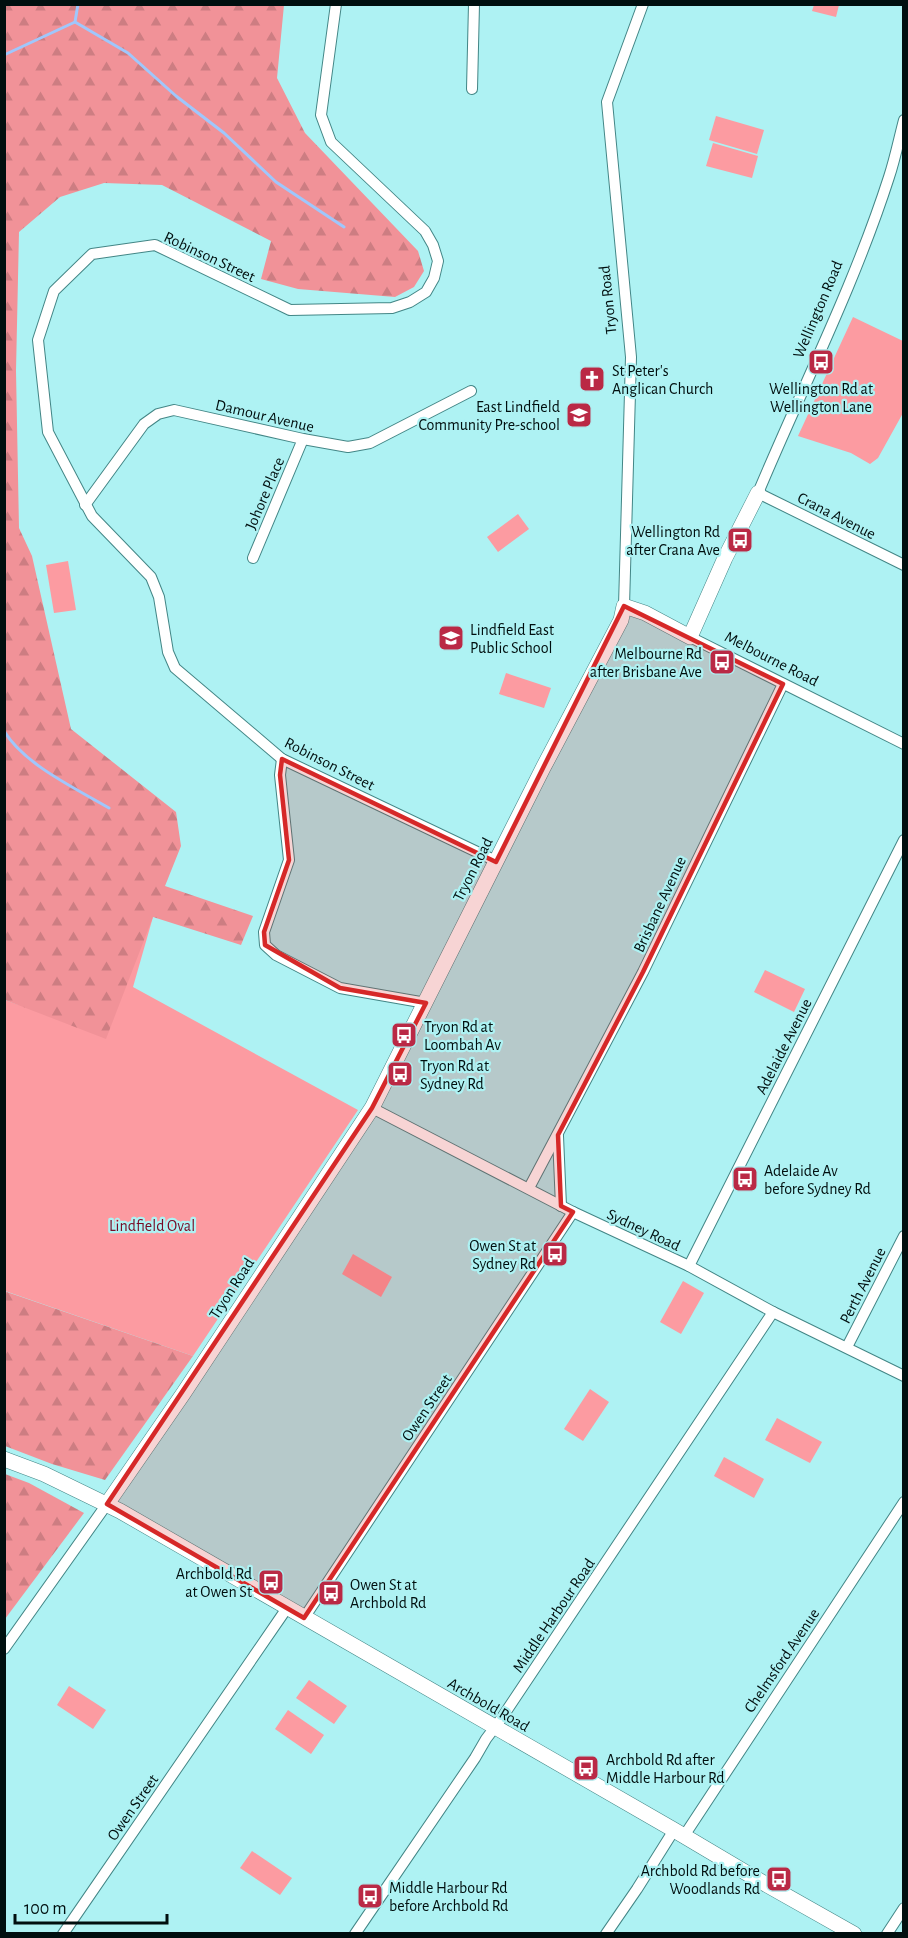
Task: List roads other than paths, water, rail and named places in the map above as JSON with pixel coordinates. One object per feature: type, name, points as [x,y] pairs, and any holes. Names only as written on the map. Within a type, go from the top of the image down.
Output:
[{"type":"street","name":"Robinson Street","points":[[336,4],[321,115],[331,142],[425,231],[438,261],[434,278],[426,292],[410,302],[392,308],[290,310],[155,245],[92,254],[54,291],[38,340],[48,432],[92,516],[151,577],[159,597],[168,652],[175,668],[282,759],[496,861]]},
{"type":"street","points":[[472,88],[474,4]]},
{"type":"street","name":"Tryon Road","points":[[4,1649],[183,1394],[372,1108],[496,861],[621,620],[624,606],[631,357],[607,102],[643,4]]},
{"type":"street","name":"Wellington Road","points":[[690,637],[724,558],[758,493],[830,328],[889,176],[903,120]]},
{"type":"street","name":"Damour Avenue","points":[[85,505],[144,424],[158,414],[174,410],[348,447],[370,443],[471,391]]},
{"type":"street","name":"Johore Place","points":[[253,558],[303,439]]},
{"type":"street","name":"Crana Avenue","points":[[758,493],[903,565]]},
{"type":"street","name":"Melbourne Road","points":[[624,606],[645,613],[903,744]]},
{"type":"street","name":"Brisbane Avenue","points":[[530,1188],[643,972],[783,684]]},
{"type":"street","points":[[282,759],[279,775],[289,860],[264,932],[265,945],[276,955],[340,988],[426,1003]]},
{"type":"street","name":"Adelaide Avenue","points":[[689,1266],[903,840]]},
{"type":"street","name":"Sydney Road","points":[[372,1108],[561,1206],[689,1266],[773,1312],[903,1376]]},
{"type":"street","name":"Brisbane Avenue","points":[[558,1135],[561,1206]]},
{"type":"street","name":"Owen Street","points":[[304,1618],[573,1212]]},
{"type":"street","name":"Perth Avenue","points":[[847,1347],[903,1236]]},
{"type":"street","name":"Middle Harbour Road","points":[[355,1934],[773,1312]]},
{"type":"street","name":"Archbold Road","points":[[4,1459],[44,1474],[107,1504],[854,1934]]},
{"type":"street","name":"Chelmsford Avenue","points":[[606,1934],[679,1833],[903,1502]]},
{"type":"street","name":"Owen Street","points":[[63,1934],[287,1608]]},
{"type":"street","points":[[886,1934],[903,1908]]},
{"type":"waterway","points":[[4,55],[75,22],[78,4]]},
{"type":"waterway","points":[[75,22],[128,53],[176,96],[224,133],[276,182],[344,227]]},
{"type":"waterway","points":[[4,731],[24,755],[37,765],[109,808]]},
{"type":"place","name":"Wellington Rd at Wellington Lane","points":[[821,362]]},
{"type":"place","name":"St Peter's Anglican Church","points":[[592,379]]},
{"type":"place","name":"East Lindfield Community Pre-school","points":[[579,415]]},
{"type":"place","name":"Wellington Rd after Crana Ave","points":[[740,540]]},
{"type":"place","name":"Lindfield East Public School","points":[[451,638]]},
{"type":"place","name":"Melbourne Rd after Brisbane Ave","points":[[722,662]]},
{"type":"place","name":"Tryon Rd at Loombah Av","points":[[404,1035]]},
{"type":"place","name":"Tryon Rd at Sydney Rd","points":[[400,1074]]},
{"type":"place","name":"Adelaide Av before Sydney Rd","points":[[745,1179]]},
{"type":"place","name":"Owen St at Sydney Rd","points":[[555,1254]]},
{"type":"place","name":"Archbold Rd at Owen St","points":[[271,1582]]},
{"type":"place","name":"Owen St at Archbold Rd","points":[[331,1593]]},
{"type":"place","name":"Archbold Rd after Middle Harbour Rd","points":[[586,1768]]},
{"type":"place","name":"Archbold Rd before Woodlands Rd","points":[[779,1879]]},
{"type":"place","name":"Middle Harbour Rd before Archbold Rd","points":[[370,1896]]},
{"type":"park label","name":"Lindfield Oval","points":[[152,1225]]}]
